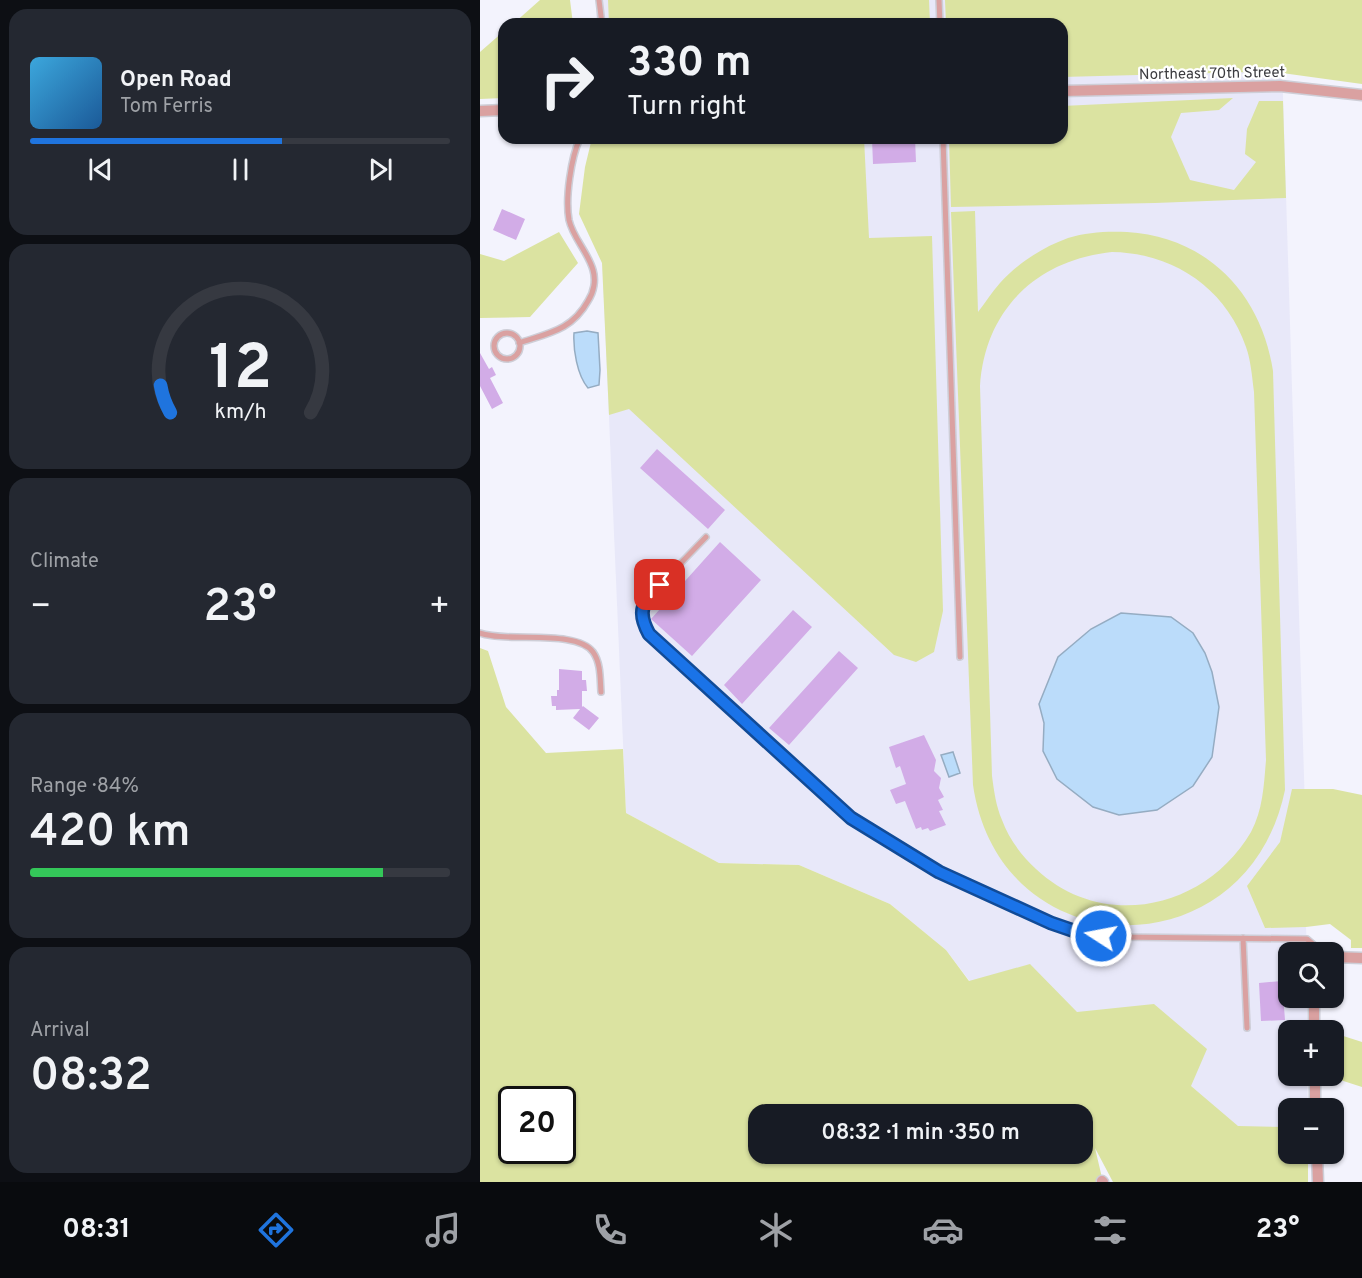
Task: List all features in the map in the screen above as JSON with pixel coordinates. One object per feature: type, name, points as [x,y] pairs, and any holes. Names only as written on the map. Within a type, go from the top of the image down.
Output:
[{"type":"street","name":"Northeast 70th Street","points":[[1068,91],[1280,86],[1362,95]]},
{"type":"street","points":[[480,111],[498,110]]},
{"type":"street","points":[[1344,957],[1362,958]]},
{"type":"street","points":[[1317,1164],[1318,1182]]},
{"type":"lane","points":[[599,0],[601,18]]},
{"type":"lane","points":[[939,0],[940,18]]},
{"type":"lane","points":[[519,343],[555,332],[571,323],[581,314],[591,296],[594,284],[593,270],[584,249],[573,232],[568,206],[578,144]]},
{"type":"lane","points":[[944,144],[960,657]]},
{"type":"lane","points":[[504,333],[514,335],[519,343],[518,352],[510,358],[501,357],[495,349],[496,339],[504,333]]},
{"type":"lane","points":[[706,537],[645,600],[641,614],[646,629],[851,818],[939,872],[1051,923],[1083,934],[1119,937],[1307,939],[1310,942]]},
{"type":"lane","points":[[480,633],[512,638],[566,638],[584,644],[593,652],[597,661],[601,692]]},
{"type":"lane","points":[[1243,938],[1247,1028]]},
{"type":"shaded area","points":[[596,0],[1280,0],[1305,808],[1307,942],[1278,942],[1278,1008],[1307,1008],[1307,1020],[1278,1020],[1278,1086],[1307,1086],[1308,1098],[1278,1098],[1278,1164],[1308,1164],[1308,1182],[1113,1182],[1093,1142],[1093,1104],[1063,1104],[946,950],[890,904],[799,865],[719,863],[626,813],[597,144],[1068,144],[1068,18],[596,18]]},
{"type":"green space","points":[[540,0],[570,0],[572,18],[520,18]]},
{"type":"green space","points":[[608,0],[929,0],[930,18],[609,18]]},
{"type":"green space","points":[[945,0],[1362,0],[1362,84],[1282,73],[1251,72],[1068,77],[1068,18],[946,18]]},
{"type":"green space","points":[[498,36],[498,98],[480,99],[480,52]]},
{"type":"green space","points":[[1233,98],[1219,110],[1181,113],[1171,137],[1190,180],[1234,190],[1256,162],[1245,154],[1247,129],[1259,101],[1283,101],[1286,198],[951,207],[949,144],[1068,144],[1068,106]]},
{"type":"green space","points":[[591,144],[864,144],[869,238],[932,236],[943,611],[934,652],[916,662],[894,655],[629,409],[609,415],[602,263],[579,214]]},
{"type":"green space","points":[[975,211],[978,312],[1007,276],[1031,256],[1049,246],[1083,234],[1127,232],[1156,236],[1182,245],[1205,258],[1225,274],[1243,294],[1267,343],[1273,371],[1285,790],[1262,850],[1224,892],[1177,917],[1125,925],[1074,916],[1028,889],[993,846],[973,785],[951,212]],"holes":[[[1112,252],[1134,254],[1176,267],[1211,291],[1237,326],[1248,352],[1254,392],[1266,760],[1262,797],[1255,824],[1232,858],[1208,879],[1181,894],[1152,903],[1122,905],[1092,901],[1063,889],[1036,869],[1012,840],[998,809],[992,776],[980,386],[984,358],[992,334],[1004,312],[1020,293],[1060,265]]]},
{"type":"green space","points":[[559,232],[578,263],[530,317],[480,318],[480,254],[504,261]]},
{"type":"green space","points":[[480,648],[488,651],[506,707],[546,753],[623,749],[626,813],[719,863],[799,865],[890,904],[946,950],[969,981],[1030,964],[1077,1012],[1154,1004],[1207,1049],[1191,1086],[1238,1126],[1278,1127],[1278,1164],[1308,1164],[1308,1182],[1113,1182],[1095,1148],[1103,1182],[480,1182]]},
{"type":"green space","points":[[1292,789],[1333,789],[1362,795],[1362,948],[1351,948],[1351,940],[1330,924],[1265,928],[1247,886],[1280,842]]},
{"type":"green space","points":[[1344,1036],[1362,1042],[1362,1087],[1344,1081]]},
{"type":"water","points":[[587,331],[598,333],[600,370],[599,385],[588,388],[578,369],[574,339],[574,333]]},
{"type":"water","points":[[1121,613],[1171,617],[1193,633],[1205,653],[1212,672],[1219,707],[1212,757],[1193,786],[1157,810],[1119,815],[1093,807],[1057,779],[1043,751],[1044,723],[1039,704],[1058,657],[1091,629]]},
{"type":"water","points":[[953,752],[960,773],[949,777],[941,755]]},
{"type":"building","points":[[872,144],[915,144],[916,162],[873,164]]},
{"type":"building","points":[[502,209],[525,219],[516,240],[493,230]]},
{"type":"building","points":[[480,353],[489,369],[492,367],[496,375],[490,378],[503,403],[492,409],[480,386]]},
{"type":"building","points":[[657,449],[725,510],[708,529],[640,468]]},
{"type":"building","points":[[720,542],[761,580],[692,656],[651,619]]},
{"type":"building","points":[[793,610],[812,627],[742,704],[724,685]]},
{"type":"building","points":[[839,651],[858,668],[789,745],[769,728]]},
{"type":"building","points":[[559,669],[582,671],[582,680],[586,680],[587,691],[582,691],[582,707],[599,718],[589,730],[573,718],[580,709],[556,710],[556,706],[552,706],[551,696],[557,696],[557,690],[559,690]]},
{"type":"building","points":[[924,735],[936,760],[934,771],[941,778],[939,788],[944,797],[938,800],[943,810],[939,811],[946,825],[930,831],[928,828],[922,830],[921,827],[916,829],[905,801],[896,804],[890,790],[906,784],[900,766],[896,768],[889,747]]},
{"type":"building","points":[[1278,981],[1278,1008],[1284,1008],[1285,1020],[1261,1021],[1259,983]]},
{"type":"route","points":[[660,585],[645,600],[641,614],[643,624],[649,634],[851,818],[939,872],[1051,923],[1083,934],[1101,936]]}]
